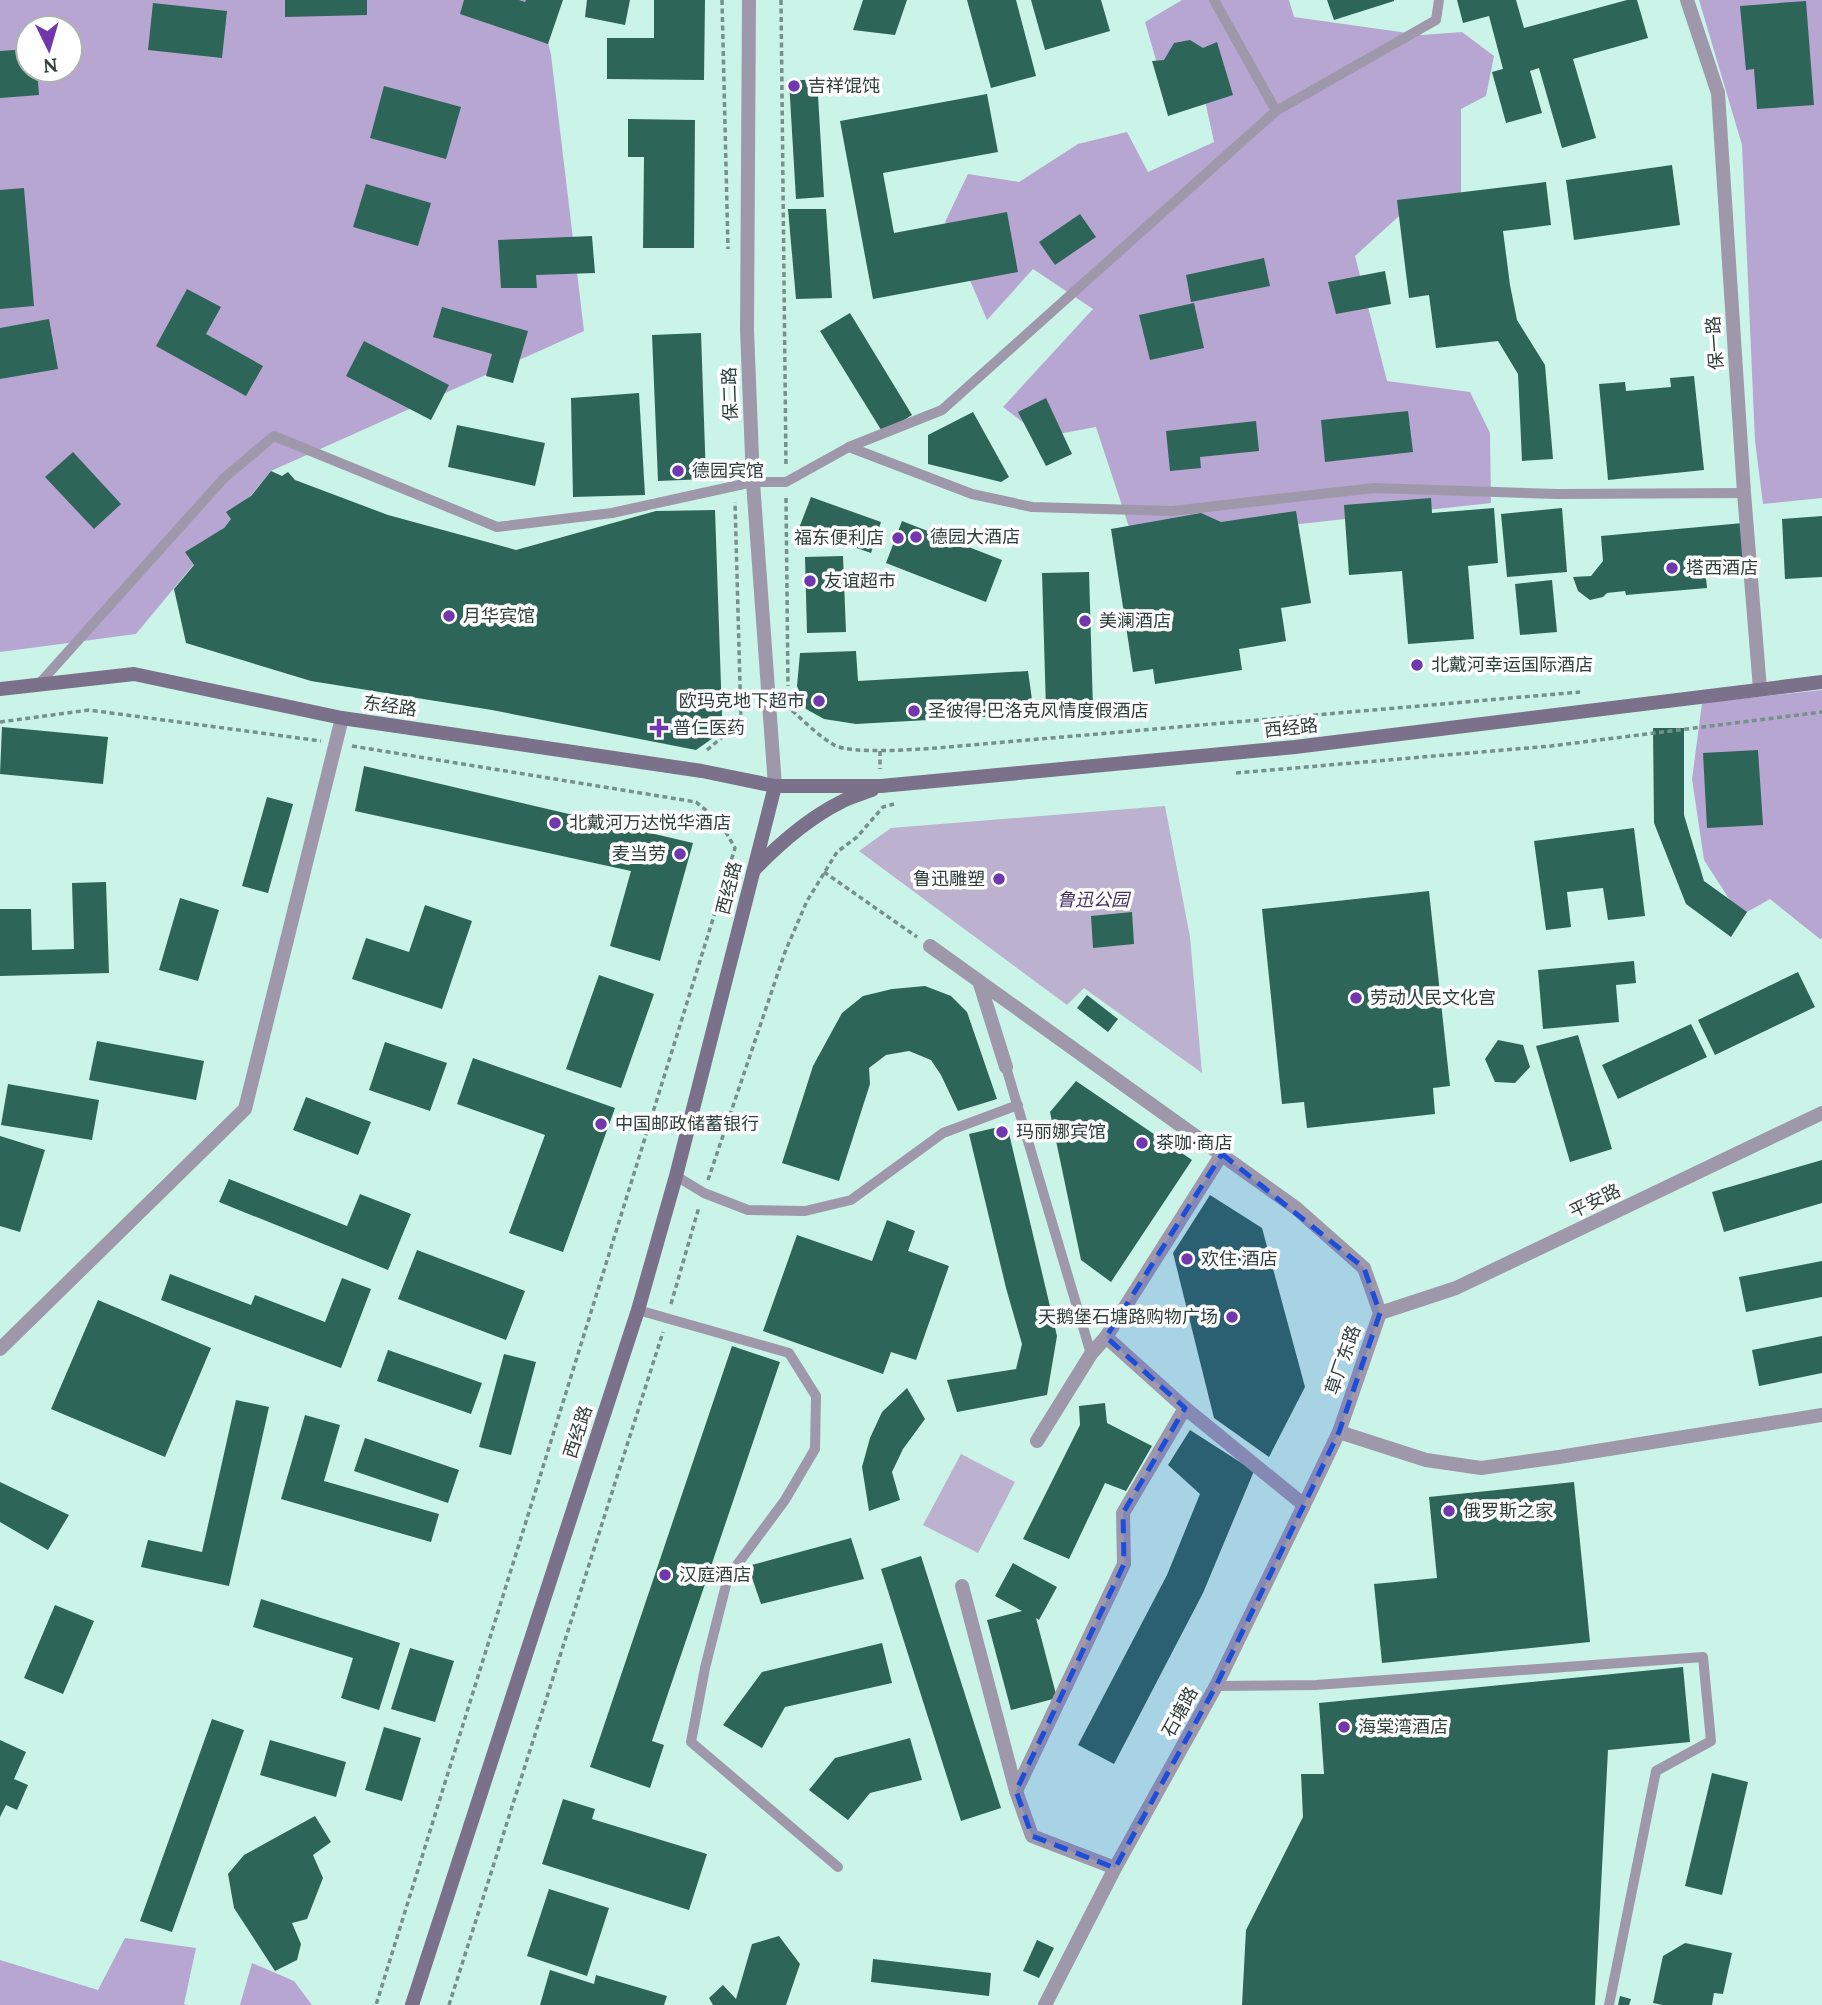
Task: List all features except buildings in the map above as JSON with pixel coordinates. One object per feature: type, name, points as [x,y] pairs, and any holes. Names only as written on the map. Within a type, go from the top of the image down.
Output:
[{"type":"main road","name":"东经路","points":[[0,689],[134,674],[342,718],[702,771],[775,786]]},
{"type":"main road","name":"西经路","points":[[412,2005],[638,1310],[677,1176],[775,786],[1295,747],[1822,682]]},
{"type":"main road","points":[[753,872],[796,831],[881,779]]},
{"type":"street","name":"保二路","points":[[749,0],[747,330],[753,482],[775,786]]},
{"type":"street","name":"保一路","points":[[1688,0],[1718,93],[1744,493],[1760,689]]},
{"type":"street","points":[[0,1349],[245,1109],[342,718]]},
{"type":"street","name":"草厂东路","points":[[930,946],[1296,1208],[1364,1268],[1380,1313],[1339,1432]]},
{"type":"street","points":[[980,984],[1006,1067]]},
{"type":"street","name":"平安路","points":[[1380,1313],[1456,1289],[1822,1113]]},
{"type":"street","points":[[1037,1441],[1222,1154]]},
{"type":"street","points":[[1106,1337],[1185,1408],[1304,1505]]},
{"type":"street","points":[[1016,1791],[1124,1564],[1123,1513],[1185,1408]]},
{"type":"street","points":[[1339,1432],[1426,1460],[1481,1468],[1822,1415]]},
{"type":"street","name":"石塘路","points":[[1045,2005],[1115,1868],[1216,1686],[1339,1432]]},
{"type":"street","points":[[962,1586],[1016,1791],[1032,1836],[1115,1868]]},
{"type":"lane","points":[[1214,0],[1276,111]]},
{"type":"lane","points":[[38,685],[224,478],[274,436],[497,527],[612,513],[753,482],[786,482],[849,447],[942,410],[1276,111],[1436,20],[1439,0]]},
{"type":"lane","points":[[849,447],[972,494],[1032,507],[1172,511],[1374,488],[1557,494],[1744,493]]},
{"type":"lane","points":[[1006,1067],[1091,1354]]},
{"type":"lane","points":[[677,1176],[704,1193],[748,1210],[805,1211],[851,1200],[943,1133],[1018,1105]]},
{"type":"lane","points":[[638,1310],[789,1353],[816,1396],[814,1449],[785,1500],[728,1577],[705,1668],[691,1742],[838,1867]]},
{"type":"lane","points":[[1216,1686],[1316,1685],[1703,1657],[1711,1741],[1656,1771],[1609,2005]]},
{"type":"path","points":[[781,0],[788,707],[836,747],[880,751],[1581,692]]},
{"type":"path","points":[[0,722],[89,710],[335,743],[696,802],[720,822],[735,848],[376,2005]]},
{"type":"path","points":[[880,751],[881,779]]},
{"type":"path","points":[[824,872],[930,946]]},
{"type":"highlighted area","points":[[1222,1154],[1364,1268],[1380,1313],[1339,1432],[1216,1686],[1115,1868],[1032,1836],[1016,1791],[1124,1564],[1123,1513],[1185,1408],[1106,1337]]},
{"type":"green space","name":"鲁迅公园","points":[[1165,806],[1190,937],[1202,1073],[1084,988],[1067,1005],[859,851],[891,828]]},
{"type":"green space","points":[[961,1454],[1015,1482],[978,1553],[923,1525]]},
{"type":"shaded area","points":[[0,0],[538,0],[551,55],[584,331],[271,471],[136,634],[0,652]]},
{"type":"shaded area","points":[[1182,0],[1289,0],[1294,17],[1422,35],[1462,32],[1494,56],[1486,96],[1461,109],[1461,193],[1398,217],[1355,256],[1387,381],[1470,392],[1490,433],[1491,503],[1235,531],[1131,533],[1096,427],[1042,437],[1003,407],[1093,309],[1033,269],[987,320],[945,222],[968,174],[1019,182],[1078,144],[1127,132],[1148,172],[1214,142],[1201,82],[1158,67],[1145,22]]},
{"type":"shaded area","points":[[1699,0],[1822,0],[1822,498],[1763,504],[1755,441],[1742,145]]},
{"type":"shaded area","points":[[1822,690],[1820,939],[1770,899],[1740,916],[1704,860],[1692,779],[1702,703]]},
{"type":"shaded area","points":[[125,1938],[196,1948],[184,2004],[187,2005],[0,2005],[0,1960],[98,1990]]},
{"type":"shaded area","points":[[252,1963],[294,1981],[312,2005],[240,2005]]},
{"type":"place","name":"吉祥馄饨","points":[[794,86]]},
{"type":"place","name":"德园宾馆","points":[[678,471]]},
{"type":"place","name":"德园大酒店","points":[[916,537]]},
{"type":"place","name":"福东便利店","points":[[898,538]]},
{"type":"place","name":"塔西酒店","points":[[1672,568]]},
{"type":"place","name":"友谊超市","points":[[810,581]]},
{"type":"place","name":"月华宾馆","points":[[449,616]]},
{"type":"place","name":"美澜酒店","points":[[1085,621]]},
{"type":"place","name":"北戴河幸运国际酒店","points":[[1417,665]]},
{"type":"place","name":"欧玛克地下超市","points":[[819,701]]},
{"type":"place","name":"圣彼得·巴洛克风情度假酒店","points":[[914,711]]},
{"type":"place","name":"普仁医药","points":[[659,728]]},
{"type":"place","name":"北戴河万达悦华酒店","points":[[555,823]]},
{"type":"place","name":"麦当劳","points":[[680,854]]},
{"type":"place","name":"鲁迅雕塑","points":[[999,879]]},
{"type":"place","name":"劳动人民文化宫","points":[[1356,998]]},
{"type":"place","name":"中国邮政储蓄银行","points":[[601,1124]]},
{"type":"place","name":"玛丽娜宾馆","points":[[1002,1132]]},
{"type":"place","name":"茶咖·商店","points":[[1142,1143]]},
{"type":"place","name":"欢住·酒店","points":[[1187,1259]]},
{"type":"place","name":"天鹅堡石塘路购物广场","points":[[1232,1317]]},
{"type":"place","name":"俄罗斯之家","points":[[1449,1511]]},
{"type":"place","name":"汉庭酒店","points":[[665,1575]]},
{"type":"place","name":"海棠湾酒店","points":[[1344,1727]]}]
